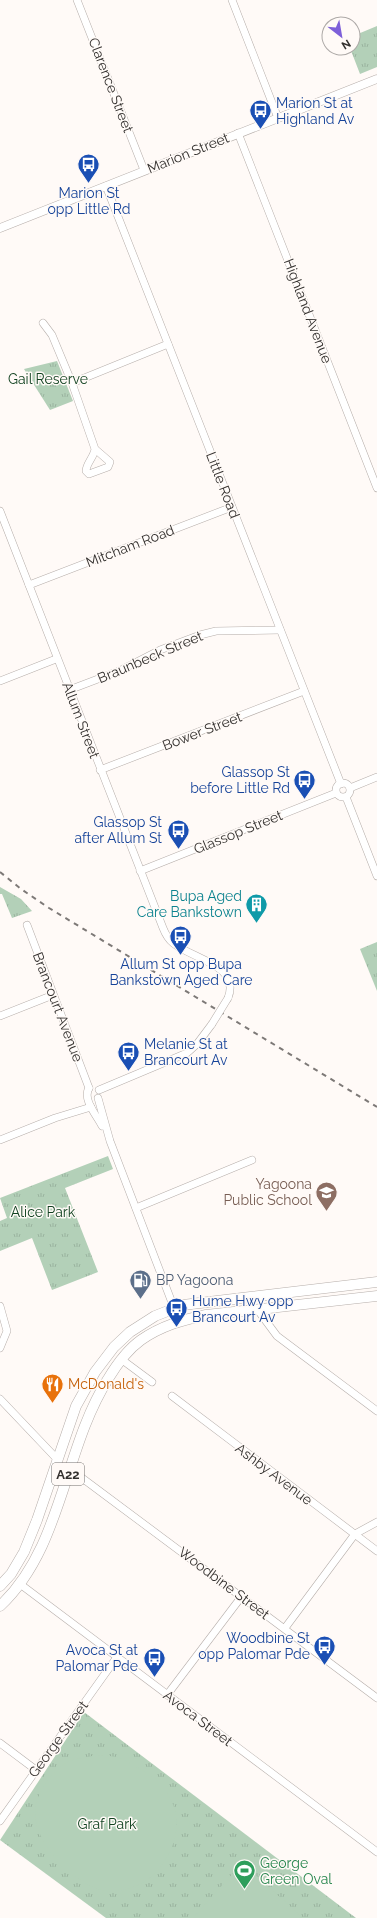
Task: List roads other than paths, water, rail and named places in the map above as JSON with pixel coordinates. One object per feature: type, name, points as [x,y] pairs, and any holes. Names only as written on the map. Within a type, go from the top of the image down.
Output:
[{"type":"highway","name":"A22","points":[[0,1586],[11,1574],[24,1552],[81,1397],[109,1354],[120,1341],[140,1325],[174,1308],[213,1300],[377,1282]]},
{"type":"highway","name":"A22","points":[[0,1606],[20,1584],[33,1562],[50,1526],[90,1411],[121,1360],[141,1340],[158,1330],[179,1321],[257,1309],[377,1296]]},
{"type":"main road","name":"Marion Street","points":[[0,228],[377,79]]},
{"type":"street","name":"Clarence Street","points":[[78,0],[144,170]]},
{"type":"street","points":[[232,0],[278,118]]},
{"type":"street","name":"Highland Avenue","points":[[238,133],[377,488]]},
{"type":"street","name":"Little Road","points":[[106,186],[341,784]]},
{"type":"street","points":[[43,324],[52,335],[72,384],[95,449]]},
{"type":"street","points":[[72,384],[168,344]]},
{"type":"street","name":"Mitcham Road","points":[[29,585],[232,507]]},
{"type":"street","name":"Allum Street","points":[[0,511],[56,659],[163,928],[173,943],[225,973],[230,983],[228,998],[198,1044],[187,1053],[99,1090]]},
{"type":"street","name":"Braunbeck Street","points":[[69,690],[119,671],[160,650],[200,635],[216,631],[280,630]]},
{"type":"street","points":[[0,681],[56,659]]},
{"type":"street","name":"Bower Street","points":[[100,770],[304,691]]},
{"type":"street","points":[[350,788],[377,777]]},
{"type":"street","points":[[345,783],[350,788],[351,792],[346,797],[342,798],[336,793],[336,789],[341,784],[345,783]]},
{"type":"street","name":"Glassop Street","points":[[140,871],[336,793]]},
{"type":"street","points":[[346,797],[377,876]]},
{"type":"street","name":"Brancourt Avenue","points":[[27,926],[52,995],[89,1088]]},
{"type":"street","points":[[0,1016],[52,995]]},
{"type":"street","points":[[110,1141],[91,1107],[88,1096],[89,1088],[95,1086],[99,1090],[100,1095],[98,1098],[110,1141],[179,1321]]},
{"type":"street","points":[[88,1096],[94,1099],[98,1098]]},
{"type":"street","points":[[0,1140],[79,1110],[91,1107]]},
{"type":"street","points":[[136,1208],[252,1160]]},
{"type":"street","points":[[0,1306],[7,1331],[0,1348]]},
{"type":"street","points":[[257,1309],[277,1336],[377,1411]]},
{"type":"street","points":[[121,1360],[152,1382]]},
{"type":"street","name":"Ashby Avenue","points":[[172,1396],[377,1551]]},
{"type":"street","points":[[0,1399],[58,1460]]},
{"type":"street","name":"Woodbine Street","points":[[70,1469],[377,1698]]},
{"type":"street","points":[[285,1628],[355,1534],[377,1522]]},
{"type":"street","name":"Avoca Street","points":[[20,1584],[377,1852]]},
{"type":"street","points":[[167,1695],[242,1596]]},
{"type":"street","name":"George Street","points":[[0,1821],[117,1657]]},
{"type":"street","points":[[0,1743],[36,1770]]},
{"type":"railway","points":[[0,872],[21,889],[49,908],[377,1107]]},
{"type":"place","name":"Marion St at Highland Av","points":[[261,130]]},
{"type":"place","name":"Marion St opp Little Rd","points":[[89,184]]},
{"type":"place","name":"Glassop St before Little Rd","points":[[305,800]]},
{"type":"place","name":"Glassop St after Allum St","points":[[178,850]]},
{"type":"place","name":"Bupa Aged Care Bankstown","points":[[257,924]]},
{"type":"place","name":"Allum St opp Bupa Bankstown Aged Care","points":[[181,956]]},
{"type":"place","name":"Melanie St at Brancourt Av","points":[[128,1072]]},
{"type":"place","name":"Yagoona Public School","points":[[327,1212]]},
{"type":"place","name":"BP Yagoona","points":[[140,1300]]},
{"type":"place","name":"Hume Hwy opp Brancourt Av","points":[[176,1328]]},
{"type":"place","name":"McDonald's","points":[[52,1404]]},
{"type":"place","name":"Woodbine St opp Palomar Pde","points":[[325,1666]]},
{"type":"place","name":"Avoca St at Palomar Pde","points":[[154,1678]]},
{"type":"place","name":"George Green Oval","points":[[245,1890]]},
{"type":"park label","name":"Gail Reserve","points":[[48,379]]},
{"type":"park label","name":"Alice Park","points":[[43,1212]]},
{"type":"park label","name":"Graf Park","points":[[107,1824]]}]
